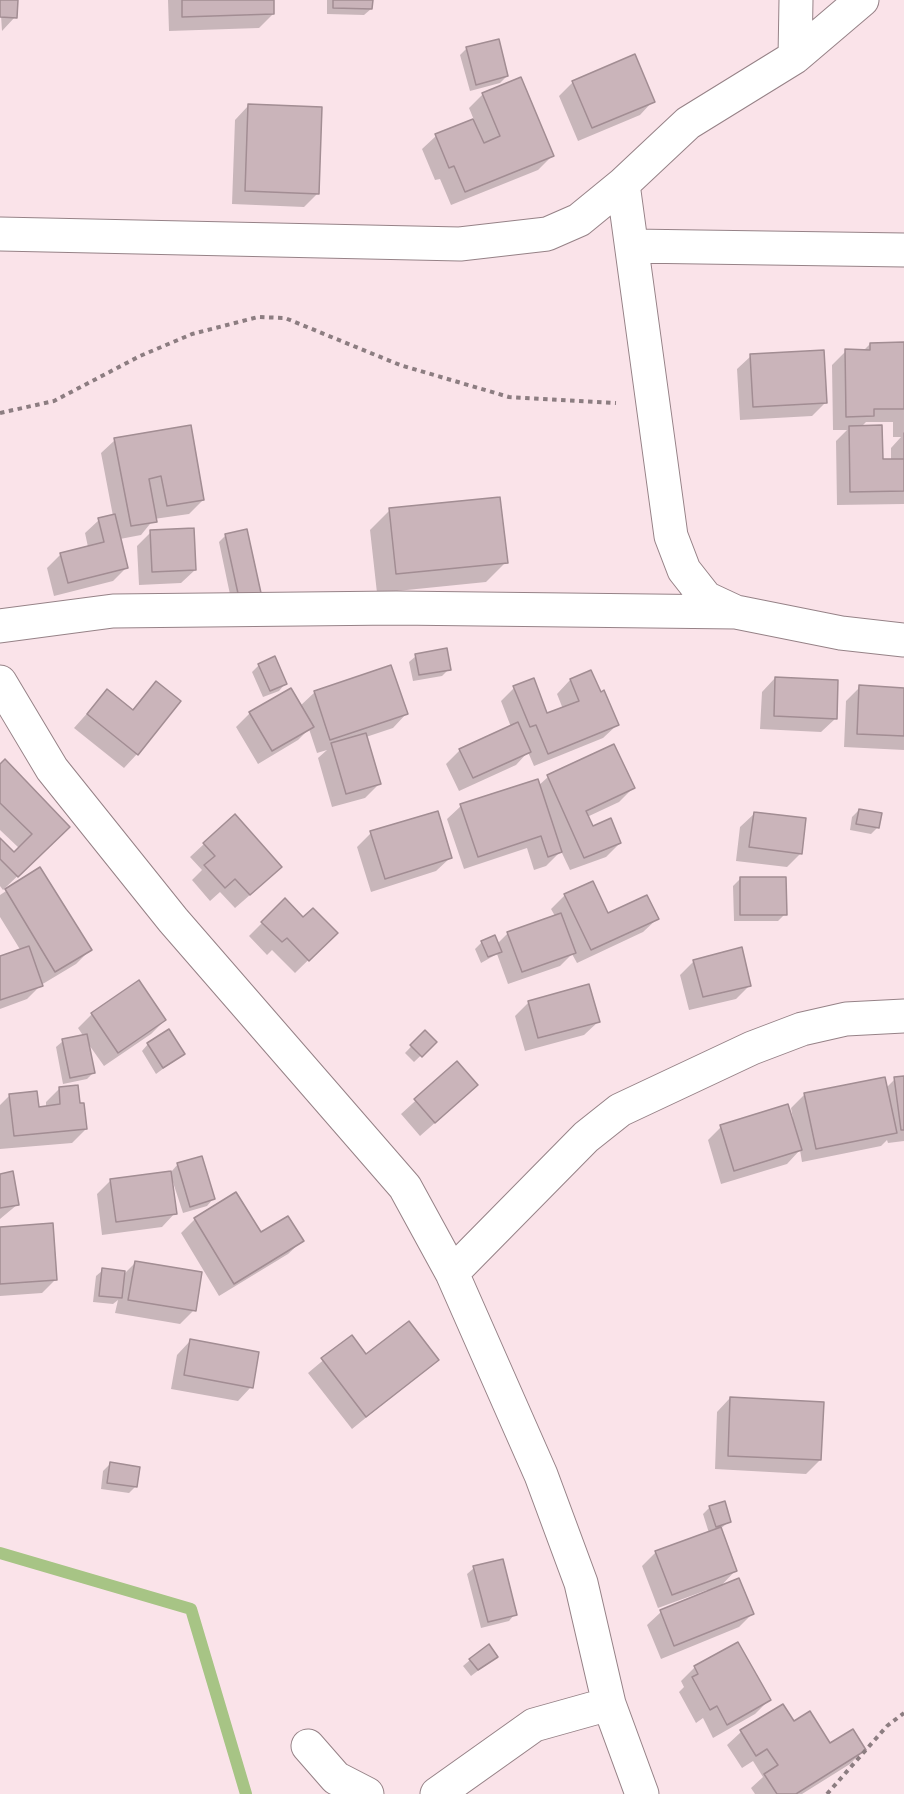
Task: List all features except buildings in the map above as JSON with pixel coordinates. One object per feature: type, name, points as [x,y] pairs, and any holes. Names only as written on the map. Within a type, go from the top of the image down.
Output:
[{"type":"street","points":[[795,57],[796,0]]},
{"type":"street","points":[[0,234],[460,244],[547,234],[579,220],[623,184],[688,123],[795,57],[862,0]]},
{"type":"street","points":[[623,184],[671,536],[684,570],[706,598],[736,612]]},
{"type":"street","points":[[632,246],[904,250]]},
{"type":"street","points":[[0,626],[113,611],[396,608],[736,612],[841,633],[904,640]]},
{"type":"street","points":[[0,682],[59,778],[173,920],[405,1187],[452,1273],[541,1475],[581,1583],[609,1704],[642,1794]]},
{"type":"street","points":[[452,1273],[586,1137],[620,1110],[752,1048],[802,1029],[846,1019],[904,1017]]},
{"type":"street","points":[[437,1794],[534,1725],[609,1704]]},
{"type":"street","points":[[308,1746],[336,1778],[367,1794]]},
{"type":"path","points":[[0,413],[54,401],[140,356],[192,334],[258,317],[285,318],[400,365],[509,397],[652,406]]},
{"type":"path","points":[[827,1794],[887,1726],[904,1713]]},
{"type":"waterway","points":[[0,1553],[191,1609],[246,1794]]}]
